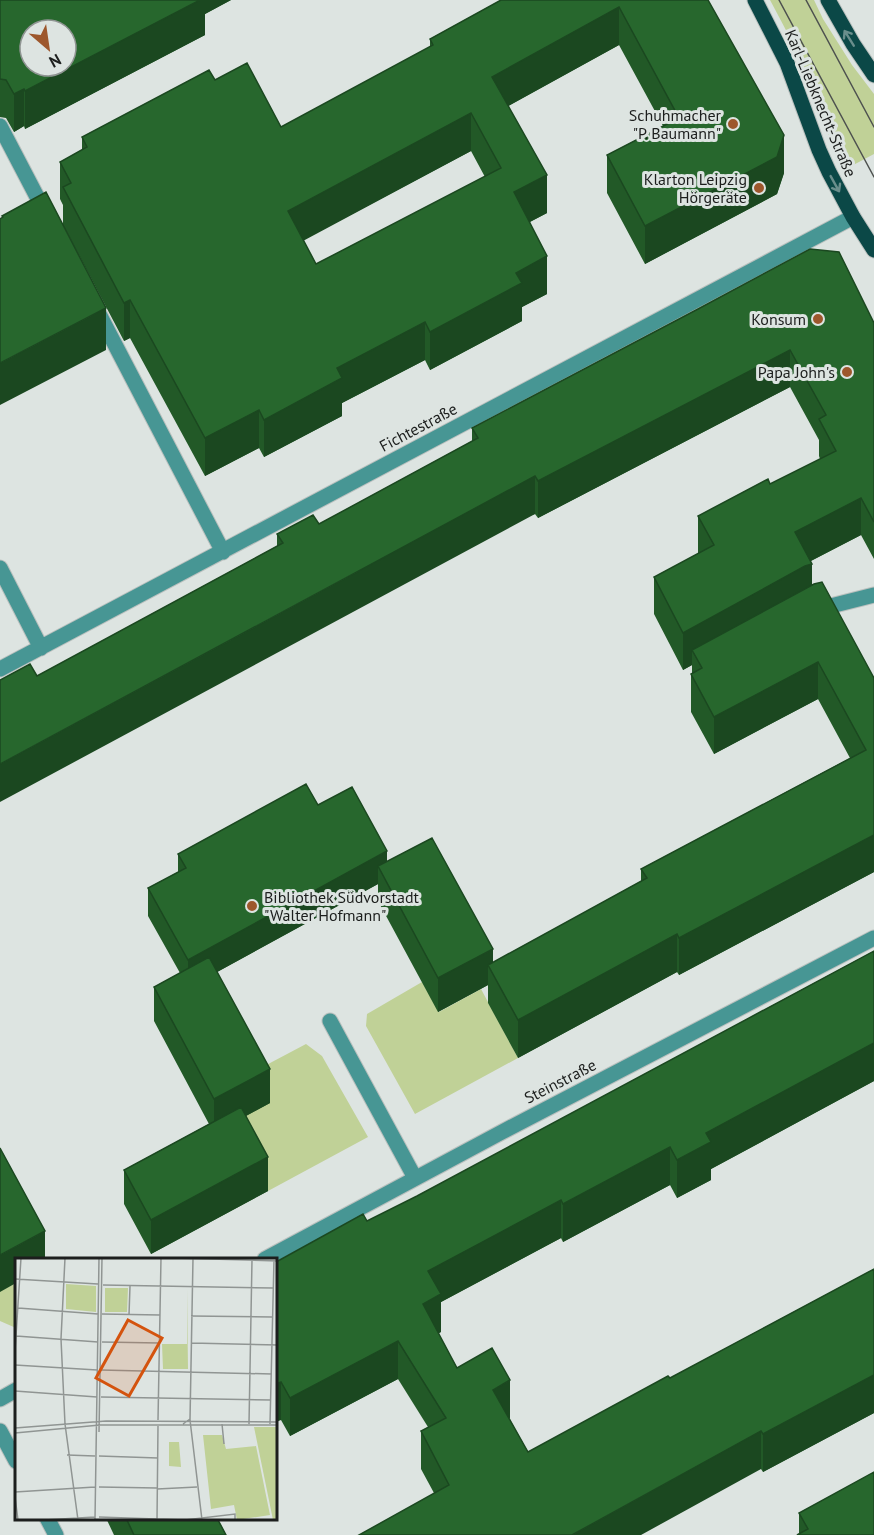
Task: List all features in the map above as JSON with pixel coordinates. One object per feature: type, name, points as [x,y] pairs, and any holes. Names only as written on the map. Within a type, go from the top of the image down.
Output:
[{"type":"main road","name":"Karl-Liebknecht-Straße","points":[[755,0],[787,63],[815,141],[829,172],[874,250]]},
{"type":"main road","points":[[828,0],[874,75]]},
{"type":"street","points":[[0,126],[55,230]]},
{"type":"street","name":"Fichtestraße","points":[[0,669],[854,217]]},
{"type":"street","points":[[93,303],[223,552]]},
{"type":"street","points":[[0,568],[41,648]]},
{"type":"street","points":[[799,618],[810,612],[874,595]]},
{"type":"street","name":"Steinstraße","points":[[267,1258],[874,938]]},
{"type":"street","points":[[330,1021],[415,1178]]},
{"type":"street","points":[[0,1399],[15,1391]]},
{"type":"street","points":[[0,1431],[15,1459]]},
{"type":"street","points":[[48,1520],[56,1535]]},
{"type":"green space","points":[[770,0],[814,0],[823,19],[852,65],[874,94],[874,154],[842,171],[810,80]]},
{"type":"green space","points":[[422,982],[439,1012],[481,989],[518,1058],[415,1114],[366,1026],[367,1014]]},
{"type":"green space","points":[[306,1044],[322,1056],[368,1137],[268,1191],[232,1123],[253,1072]]},
{"type":"green space","points":[[15,1284],[15,1328],[0,1321],[0,1291]]},
{"type":"building","points":[[0,0],[200,0],[78,63],[78,18],[18,18],[18,78],[50,78],[14,94],[6,80],[0,79]]},
{"type":"building","points":[[501,0],[708,0],[784,135],[777,157],[645,226],[607,155],[679,118],[619,7],[492,77],[547,175],[514,192],[547,256],[516,273],[522,283],[430,332],[425,322],[337,368],[342,378],[264,420],[259,410],[205,438],[130,300],[124,303],[63,187],[71,183],[60,162],[87,147],[82,137],[209,70],[215,80],[247,63],[281,127],[433,45],[430,39]],"holes":[[[471,113],[501,168],[316,264],[288,211]]]},
{"type":"building","points":[[46,192],[106,308],[0,363],[0,219]]},
{"type":"building","points":[[810,249],[839,252],[874,323],[874,522],[861,498],[795,532],[812,564],[683,633],[654,577],[714,545],[698,516],[768,479],[770,484],[836,451],[819,419],[826,415],[790,350],[538,481],[535,476],[0,764],[0,680],[30,664],[37,676],[283,543],[277,534],[313,515],[319,524],[478,438],[472,428]]},
{"type":"building","points":[[822,582],[874,678],[874,835],[679,938],[677,934],[518,1020],[488,965],[647,878],[641,869],[866,750],[818,662],[714,717],[691,674],[702,668],[692,650],[814,584]]},
{"type":"building","name":"Bibliothek Südvorstadt \"Walter Hofmann\"","points":[[306,784],[318,805],[352,787],[387,851],[188,960],[148,888],[186,868],[178,854]]},
{"type":"building","points":[[432,838],[493,949],[438,978],[378,866]]},
{"type":"building","points":[[874,951],[874,1043],[706,1133],[711,1142],[677,1160],[670,1147],[563,1204],[561,1200],[428,1271],[441,1294],[423,1304],[457,1368],[492,1348],[510,1380],[493,1390],[528,1452],[874,1269],[874,1375],[763,1434],[761,1431],[572,1535],[359,1535],[449,1485],[421,1431],[446,1418],[398,1341],[290,1398],[281,1382],[278,1383],[278,1261],[363,1214],[367,1221]]},
{"type":"building","points":[[209,957],[270,1069],[214,1099],[154,987]]},
{"type":"building","points":[[241,1107],[268,1157],[151,1220],[124,1170]]},
{"type":"building","points":[[0,1148],[45,1231],[0,1255]]},
{"type":"building","points":[[874,1472],[874,1535],[797,1535],[808,1529],[799,1513]]},
{"type":"building","points":[[127,1520],[218,1520],[226,1535],[134,1535]]},
{"type":"tram line","points":[[779,0],[874,177]]},
{"type":"tram line","points":[[806,0],[874,127]]},
{"type":"place","name":"Schuhmacher \"P. Baumann\"","points":[[733,124]]},
{"type":"place","name":"Klarton Leipzig Hörgeräte","points":[[759,188]]},
{"type":"place","name":"Konsum","points":[[818,319]]},
{"type":"place","name":"Papa John's","points":[[847,372]]},
{"type":"place","name":"Bibliothek Südvorstadt \"Walter Hofmann\"","points":[[252,906]]}]
